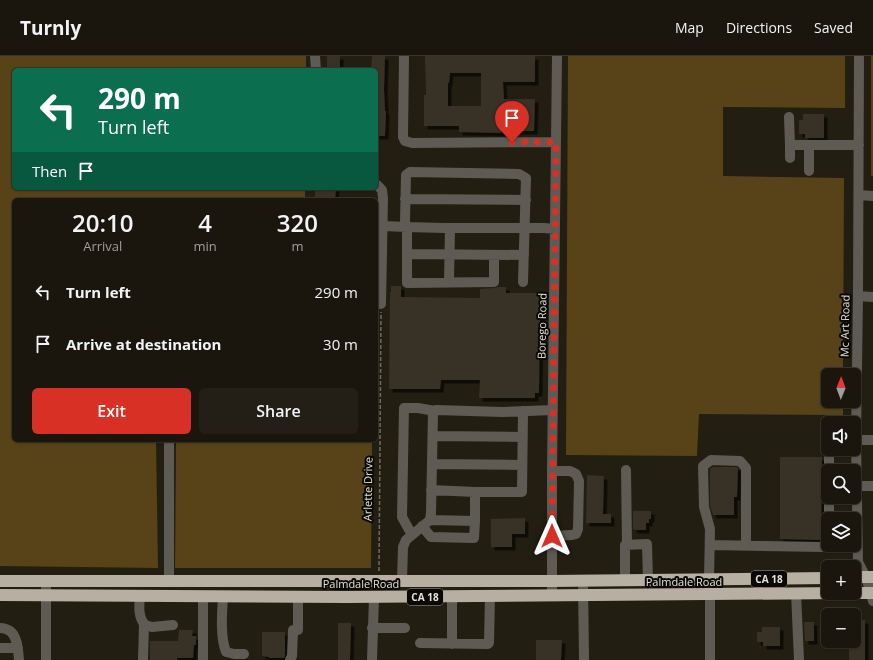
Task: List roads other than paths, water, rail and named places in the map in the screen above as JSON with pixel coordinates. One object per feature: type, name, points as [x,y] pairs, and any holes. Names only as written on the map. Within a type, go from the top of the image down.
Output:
[{"type":"highway","name":"Palmdale Road","points":[[0,581],[552,581],[821,578]]},
{"type":"highway","name":"Palmdale Road","points":[[0,595],[374,597],[821,593]]},
{"type":"highway","points":[[861,594],[872,596]]},
{"type":"street","points":[[315,56],[316,68]]},
{"type":"street","points":[[404,56],[403,137],[405,141],[412,143],[556,142]]},
{"type":"street","name":"Borego Road","points":[[552,596],[557,56]]},
{"type":"street","name":"Mc Art Road","points":[[856,416],[859,56]]},
{"type":"street","points":[[790,117],[790,158]]},
{"type":"street","points":[[790,146],[858,145]]},
{"type":"street","points":[[809,171],[810,146]]},
{"type":"street","points":[[494,255],[494,282],[407,283],[407,227],[405,222],[406,175],[410,172],[519,174],[526,178],[523,282]]},
{"type":"street","points":[[378,186],[382,190],[383,198],[383,226],[379,273],[381,304]]},
{"type":"street","points":[[858,195],[873,196]]},
{"type":"street","points":[[405,199],[526,200]]},
{"type":"street","points":[[383,226],[555,229]]},
{"type":"street","points":[[449,282],[450,228]]},
{"type":"street","points":[[407,254],[524,255]]},
{"type":"street","points":[[858,296],[873,297]]},
{"type":"street","points":[[412,535],[402,517],[404,408],[418,408],[435,411],[502,412],[553,410]]},
{"type":"street","points":[[435,411],[433,412],[431,490],[426,523],[431,537],[474,538],[475,492]]},
{"type":"street","points":[[431,490],[522,492],[523,411]]},
{"type":"street","points":[[433,436],[522,437]]},
{"type":"street","points":[[861,440],[873,440]]},
{"type":"street","points":[[169,442],[169,581]]},
{"type":"street","points":[[709,579],[710,529],[704,507],[703,466],[710,460],[740,461],[746,468],[746,546]]},
{"type":"street","points":[[432,464],[522,465]]},
{"type":"street","points":[[625,580],[626,470]]},
{"type":"street","points":[[552,471],[570,471],[576,474],[579,481],[578,529],[576,534],[572,536],[552,536]]},
{"type":"street","points":[[861,486],[873,486]]},
{"type":"street","points":[[402,580],[403,547],[406,540],[426,523],[475,521]]},
{"type":"street","points":[[626,545],[647,544],[648,580]]},
{"type":"street","points":[[710,545],[821,547]]},
{"type":"street","name":"Mc Art Road","points":[[857,552],[858,562],[872,596]]},
{"type":"street","points":[[583,580],[584,660]]},
{"type":"street","points":[[46,581],[46,660]]},
{"type":"street","points":[[796,593],[799,660]]},
{"type":"street","points":[[710,595],[710,660]]},
{"type":"street","points":[[140,596],[141,620],[144,624],[143,660]]},
{"type":"street","points":[[203,596],[203,660]]},
{"type":"street","points":[[223,596],[223,645],[226,652],[244,654]]},
{"type":"street","points":[[452,596],[452,644]]},
{"type":"street","points":[[420,643],[489,643],[490,596]]},
{"type":"street","points":[[290,660],[292,656],[293,630],[298,630],[298,597]]},
{"type":"street","points":[[372,660],[374,597]]},
{"type":"street","points":[[144,624],[152,626],[173,625]]},
{"type":"street","points":[[0,628],[9,630],[15,637],[19,660]]},
{"type":"street","points":[[372,628],[406,628]]},
{"type":"street","points":[[0,648],[18,648]]}]
